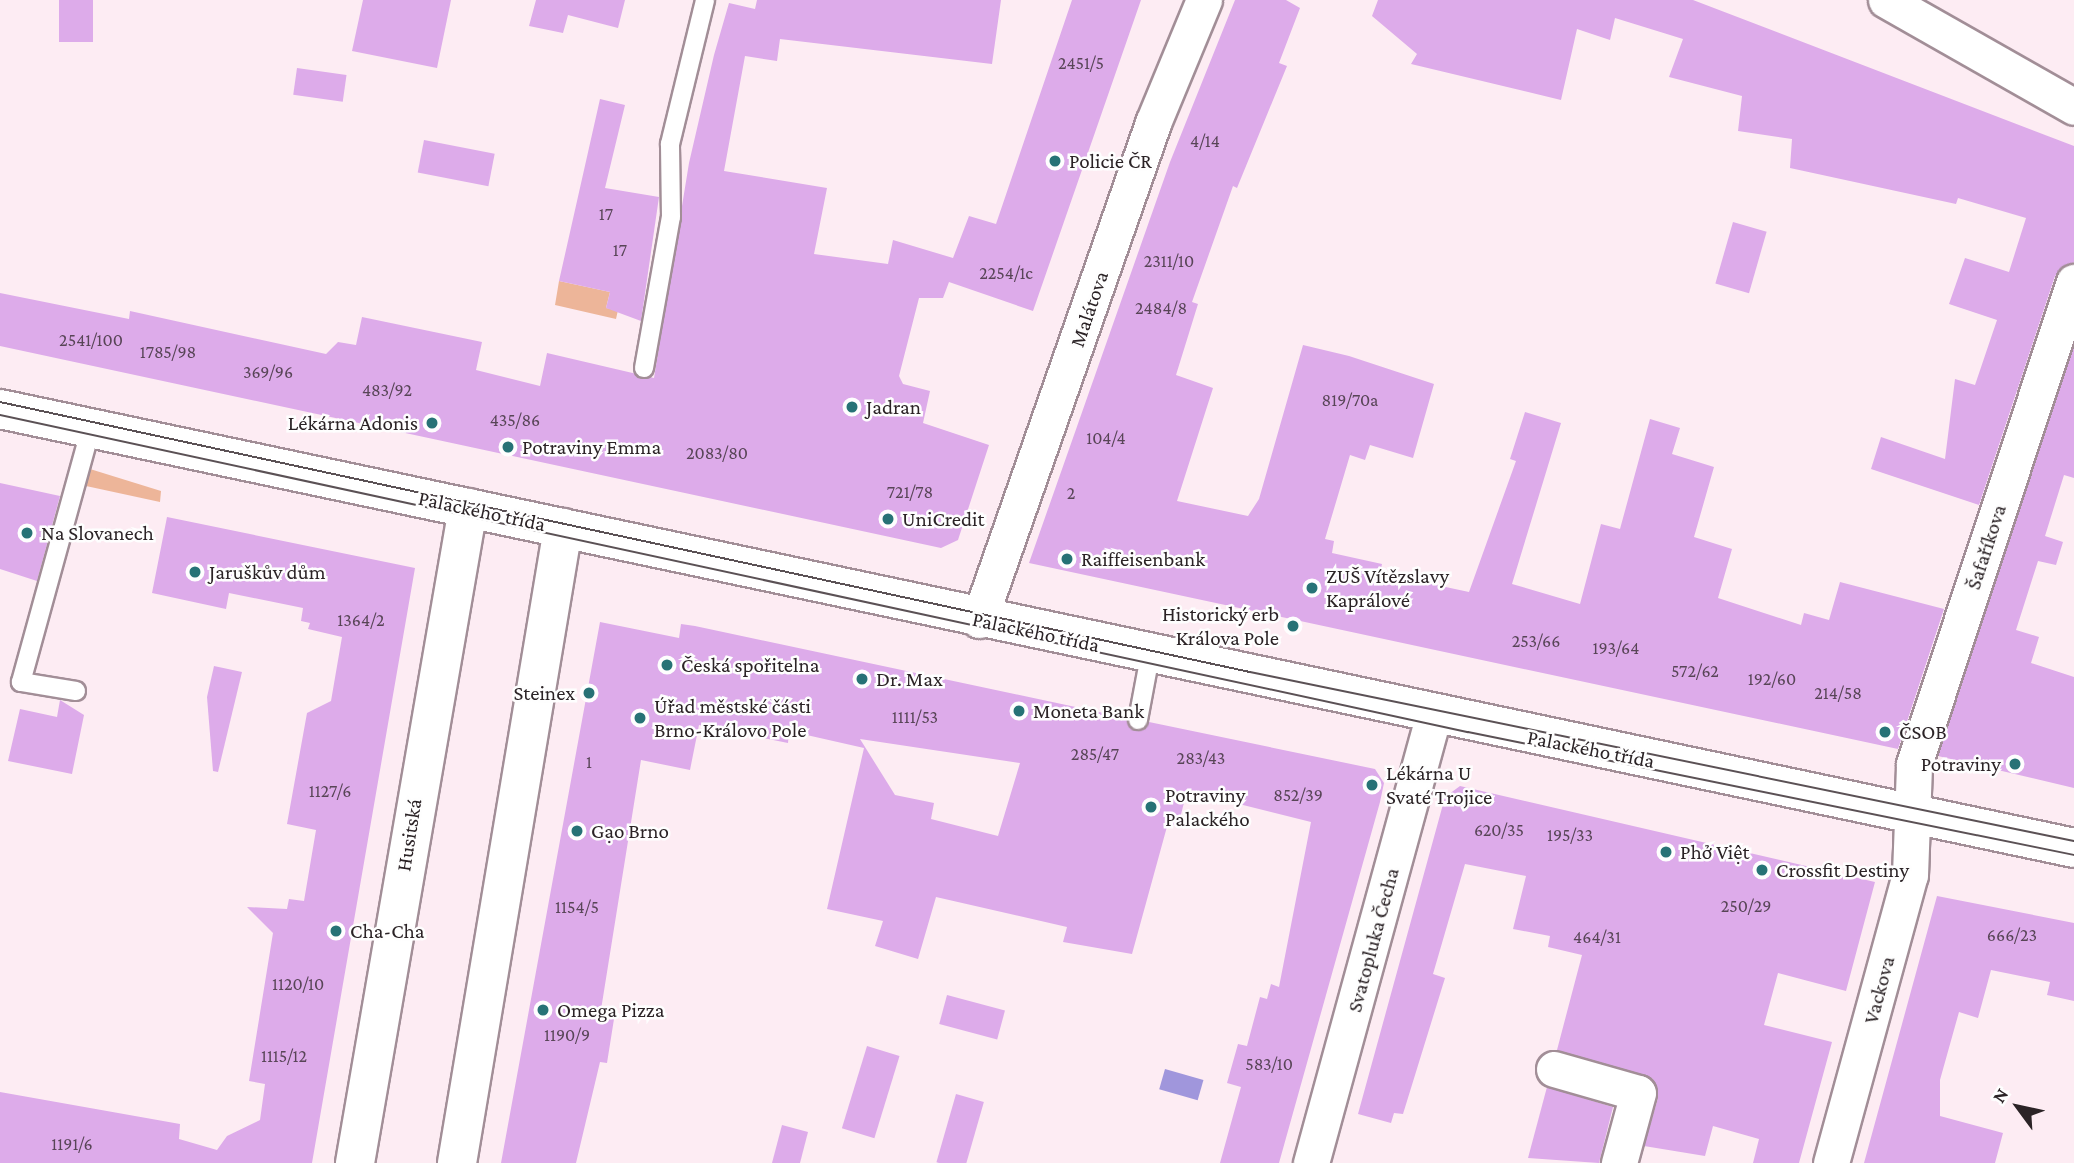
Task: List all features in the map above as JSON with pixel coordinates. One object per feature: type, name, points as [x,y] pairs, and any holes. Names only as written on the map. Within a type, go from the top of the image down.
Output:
[{"type":"street","name":"Malátova","points":[[979,620],[1153,123],[1204,0]]},
{"type":"street","points":[[1886,0],[2074,107]]},
{"type":"street","name":"Šafaříkova","points":[[1913,814],[1914,764],[2074,282]]},
{"type":"street","name":"Palackého třída","points":[[0,409],[563,528],[979,620],[2074,848]]},
{"type":"street","name":"Husitská","points":[[355,1163],[468,508]]},
{"type":"street","points":[[457,1163],[563,528]]},
{"type":"street","name":"Svatopluka Čecha","points":[[1311,1163],[1433,716]]},
{"type":"street","name":"Vackova","points":[[1831,1163],[1910,875],[1913,814]]},
{"type":"street","points":[[1554,1069],[1638,1093],[1619,1163]]},
{"type":"lane","points":[[644,368],[671,218],[670,144],[705,0]]},
{"type":"lane","points":[[76,691],[21,682],[91,428]]},
{"type":"lane","points":[[1138,720],[1150,656]]},
{"type":"shaded area","points":[[559,281],[610,292],[606,308],[618,310],[616,319],[555,305]]},
{"type":"shaded area","points":[[90,469],[161,491],[160,502],[86,486]]},
{"type":"shaded area","points":[[1165,1069],[1203,1080],[1198,1100],[1159,1089]]},
{"type":"building","points":[[59,0],[93,0],[93,42],[59,42]]},
{"type":"building","points":[[363,0],[451,0],[437,68],[352,51]]},
{"type":"building","points":[[536,0],[625,0],[618,28],[568,15],[563,33],[529,26]]},
{"type":"building","points":[[757,0],[1001,0],[992,64],[780,39],[777,61],[745,56],[724,171],[827,188],[814,254],[888,264],[893,240],[953,258],[969,216],[996,224],[1072,0],[1141,0],[1033,311],[949,282],[943,298],[919,298],[899,376],[903,384],[930,391],[923,423],[989,445],[958,540],[941,548],[0,346],[0,293],[129,319],[130,311],[326,354],[338,342],[356,345],[362,317],[482,342],[476,370],[540,386],[547,353],[654,378],[689,163],[714,55],[729,3],[755,9]]},
{"type":"building","points":[[1235,0],[1286,0],[1300,8],[1279,63],[1287,66],[1237,188],[1233,186],[1192,302],[1198,304],[1176,375],[1213,388],[1177,501],[1248,516],[1259,499],[1303,345],[1349,356],[1434,384],[1413,458],[1370,445],[1365,460],[1350,455],[1325,539],[1334,541],[1332,553],[1382,564],[1380,573],[1469,592],[1516,461],[1510,459],[1525,412],[1561,423],[1512,584],[1580,604],[1601,524],[1620,529],[1650,419],[1680,428],[1672,454],[1714,467],[1694,537],[1732,549],[1718,598],[1801,625],[1804,613],[1829,620],[1840,582],[1944,609],[1898,749],[1029,563],[1170,162]]},
{"type":"building","points":[[1378,0],[1693,0],[2074,146],[2074,262],[2055,276],[1979,505],[1871,469],[1881,437],[1945,459],[1955,379],[1975,385],[1997,320],[1949,304],[1965,258],[2009,272],[2026,218],[1958,198],[1956,204],[1790,168],[1792,139],[1738,131],[1742,96],[1669,77],[1683,39],[1615,18],[1610,40],[1577,29],[1561,100],[1411,64],[1417,54],[1372,16]]},
{"type":"building","points":[[297,68],[347,75],[343,102],[293,95]]},
{"type":"building","points":[[600,99],[625,105],[605,188],[659,197],[641,321],[606,308],[610,292],[559,281]]},
{"type":"building","points":[[424,140],[495,154],[488,186],[418,172]]},
{"type":"building","points":[[1733,222],[1767,232],[1749,293],[1715,284]]},
{"type":"building","points":[[2074,346],[2074,478],[2064,475],[2045,536],[2063,542],[2056,565],[2038,561],[2016,630],[2039,637],[2031,663],[2074,677],[2074,788],[1938,756]]},
{"type":"building","name":"Na Slovanech","points":[[0,483],[60,496],[37,581],[0,569]]},
{"type":"building","points":[[167,517],[415,568],[312,1163],[0,1163],[0,1092],[180,1124],[179,1139],[217,1150],[227,1136],[260,1120],[265,1084],[249,1081],[273,933],[247,907],[287,909],[289,899],[304,901],[316,830],[287,824],[307,713],[331,701],[342,637],[308,629],[310,623],[301,621],[303,608],[229,593],[226,609],[152,593]]},
{"type":"building","points":[[600,622],[679,638],[681,624],[695,626],[1127,718],[1135,731],[1149,722],[1375,769],[1384,783],[1279,1163],[1220,1163],[1241,1087],[1227,1083],[1238,1044],[1247,1046],[1260,997],[1267,999],[1271,984],[1279,987],[1311,822],[1187,791],[1178,826],[1168,823],[1132,954],[1063,942],[1067,927],[936,897],[918,959],[875,946],[883,921],[827,909],[864,748],[789,731],[788,743],[699,725],[690,770],[641,760],[600,1016],[614,1019],[607,1063],[600,1062],[576,1163],[501,1163]],"holes":[[[860,739],[1020,763],[998,836],[931,819],[934,803],[895,795]]]},
{"type":"building","points":[[214,666],[242,672],[218,772],[213,771],[207,697]]},
{"type":"building","points":[[60,700],[84,715],[72,774],[8,761],[20,709],[57,717]]},
{"type":"building","points":[[1460,786],[1875,882],[1846,991],[1778,973],[1764,1025],[1832,1042],[1799,1163],[1753,1163],[1759,1139],[1713,1126],[1705,1156],[1644,1146],[1658,1098],[1653,1079],[1557,1050],[1582,955],[1548,947],[1550,936],[1513,929],[1526,876],[1465,864],[1433,974],[1445,978],[1403,1114],[1394,1113],[1391,1123],[1358,1114],[1445,797]]},
{"type":"building","points":[[1937,896],[2074,923],[2074,1001],[2047,995],[2050,982],[1991,970],[1978,1018],[1959,1012],[1940,1080],[1940,1116],[2003,1133],[1995,1163],[1864,1163]]},
{"type":"building","points":[[947,995],[1005,1011],[997,1040],[939,1024]]},
{"type":"building","points":[[867,1046],[900,1056],[874,1138],[842,1128]]},
{"type":"building","points":[[1547,1087],[1613,1107],[1599,1163],[1528,1158]]},
{"type":"building","points":[[956,1094],[984,1102],[966,1163],[936,1162]]},
{"type":"building","points":[[782,1125],[808,1132],[800,1163],[772,1163]]},
{"type":"tram line","points":[[0,402],[1250,672],[2074,841]]},
{"type":"tram line","points":[[0,415],[1468,732],[2074,855]]},
{"type":"place","name":"Policie ČR","points":[[1055,161]]},
{"type":"place","name":"Jadran","points":[[852,407]]},
{"type":"place","name":"Lékárna Adonis","points":[[432,423]]},
{"type":"place","name":"Potraviny Emma","points":[[508,447]]},
{"type":"place","name":"UniCredit","points":[[888,519]]},
{"type":"place","name":"Na Slovanech","points":[[27,533]]},
{"type":"place","name":"Raiffeisenbank","points":[[1067,559]]},
{"type":"place","name":"Jaruškův dům","points":[[195,572]]},
{"type":"place","name":"ZUŠ Vítězslavy Kaprálové","points":[[1312,588]]},
{"type":"place","name":"Historický erb Králova Pole","points":[[1293,626]]},
{"type":"place","name":"Česká spořitelna","points":[[667,665]]},
{"type":"place","name":"Dr. Max","points":[[862,679]]},
{"type":"place","name":"Steinex","points":[[589,693]]},
{"type":"place","name":"Moneta Bank","points":[[1019,711]]},
{"type":"place","name":"Úřad městské části Brno-Královo Pole","points":[[640,718]]},
{"type":"place","name":"ČSOB","points":[[1885,732]]},
{"type":"place","name":"Potraviny","points":[[2015,764]]},
{"type":"place","name":"Lékárna U Svaté Trojice","points":[[1372,785]]},
{"type":"place","name":"Potraviny Palackého","points":[[1151,807]]},
{"type":"place","name":"Gạo Brno","points":[[577,831]]},
{"type":"place","name":"Phở Việt","points":[[1666,852]]},
{"type":"place","name":"Crossfit Destiny","points":[[1762,870]]},
{"type":"place","name":"Cha-Cha","points":[[336,931]]},
{"type":"place","name":"Omega Pizza","points":[[543,1010]]}]
